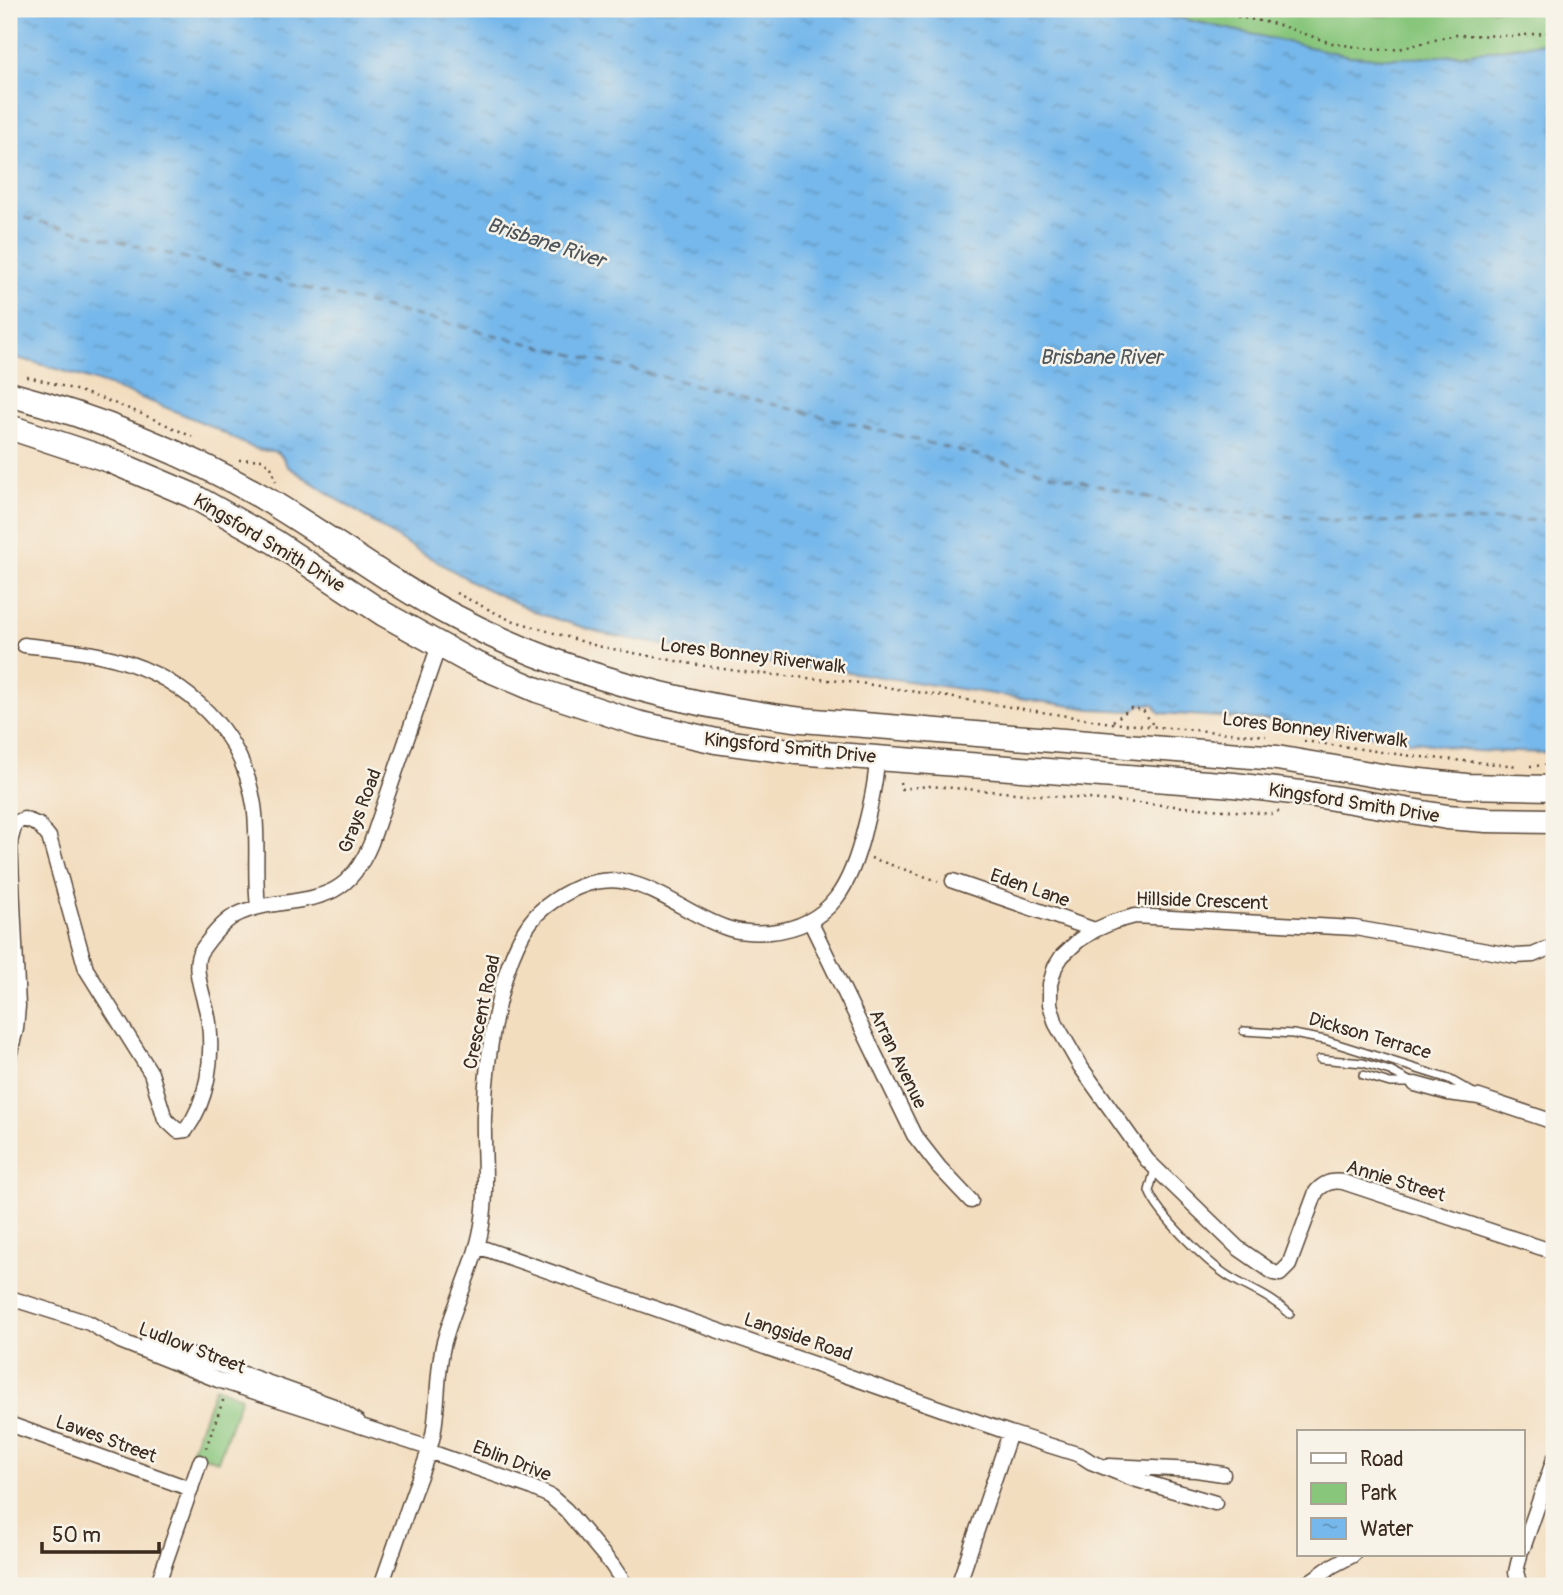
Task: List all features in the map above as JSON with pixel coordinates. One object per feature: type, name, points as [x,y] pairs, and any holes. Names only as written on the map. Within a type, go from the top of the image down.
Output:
[{"type":"highway","name":"Kingsford Smith Drive","points":[[14,385],[158,445],[264,499],[380,574],[455,617],[538,656],[659,695],[755,715],[827,723],[1277,758],[1393,778],[1466,786],[1554,788]]},
{"type":"highway","name":"Kingsford Smith Drive","points":[[9,427],[109,460],[191,495],[275,542],[384,614],[467,660],[537,690],[637,723],[756,747],[1234,785],[1309,794],[1447,817],[1554,821]]},
{"type":"street","points":[[24,645],[94,654],[120,661],[174,685],[197,702],[218,723],[232,741],[240,758],[253,804],[258,907]]},
{"type":"street","name":"Grays Road","points":[[9,1056],[19,1006],[10,842],[13,827],[21,819],[36,823],[49,837],[86,969],[151,1073],[164,1119],[183,1132],[197,1111],[210,1060],[209,1020],[197,959],[205,945],[237,915],[258,907],[327,893],[344,884],[356,873],[371,843],[439,645]]},
{"type":"street","name":"Crescent Road","points":[[381,1586],[429,1449],[445,1340],[482,1225],[484,1116],[489,1063],[499,1004],[517,942],[543,908],[588,883],[614,881],[623,881],[647,889],[728,929],[748,933],[789,929],[810,921],[834,900],[853,872],[873,798],[877,758]]},
{"type":"street","name":"Eden Lane","points":[[949,882],[1095,930]]},
{"type":"street","name":"Hillside Crescent","points":[[1278,1274],[1271,1272],[1238,1248],[1155,1169],[1080,1066],[1060,1034],[1051,1010],[1050,984],[1055,967],[1066,951],[1095,930],[1129,918],[1167,916],[1355,928],[1520,957],[1554,946]]},
{"type":"street","name":"Arran Avenue","points":[[810,921],[914,1135],[971,1201]]},
{"type":"street","name":"Dickson Terrace","points":[[1415,1084],[1448,1093],[1479,1097],[1554,1122]]},
{"type":"street","name":"Annie Street","points":[[1278,1274],[1286,1269],[1292,1259],[1316,1192],[1332,1181],[1343,1182],[1554,1252]]},
{"type":"street","name":"Langside Road","points":[[477,1246],[1010,1433],[1080,1455],[1134,1479],[1214,1503]]},
{"type":"street","name":"Ludlow Street","points":[[10,1298],[89,1323],[120,1341],[218,1380],[429,1449]]},
{"type":"street","name":"Ludlow Street","points":[[148,1340],[334,1406],[364,1426]]},
{"type":"street","name":"Lawes Street","points":[[9,1424],[191,1489]]},
{"type":"street","points":[[958,1586],[1010,1433]]},
{"type":"street","name":"Eblin Drive","points":[[429,1449],[550,1496],[574,1520],[626,1586]]},
{"type":"street","points":[[1524,1545],[1554,1459]]},
{"type":"street","points":[[157,1586],[202,1460]]},
{"type":"street","name":"Langside Road","points":[[1104,1466],[1154,1467],[1223,1474]]},
{"type":"street","points":[[1304,1586],[1351,1556]]},
{"type":"street","points":[[1520,1556],[1516,1567],[1520,1586]]},
{"type":"lane","name":"Dickson Terrace","points":[[1244,1031],[1293,1034],[1325,1040],[1449,1079],[1479,1097]]},
{"type":"lane","name":"Dickson Terrace","points":[[1320,1059],[1363,1063],[1390,1071],[1415,1084]]},
{"type":"lane","name":"Dickson Terrace","points":[[1363,1075],[1390,1083],[1415,1084]]},
{"type":"lane","points":[[1155,1169],[1149,1191],[1164,1215],[1217,1268],[1275,1302],[1290,1314]]},
{"type":"path","points":[[1196,9],[1276,24],[1331,43],[1377,50],[1399,49],[1455,34],[1516,36],[1554,32]]},
{"type":"path","points":[[1548,33],[1554,18],[1552,9]]},
{"type":"path","points":[[14,385],[51,382],[152,417],[201,442]]},
{"type":"path","points":[[248,465],[239,460],[262,459],[271,467],[275,481],[266,475]]},
{"type":"path","name":"Lores Bonney Riverwalk","points":[[447,588],[508,619],[597,646],[639,655],[744,672],[860,683],[1111,723],[1272,736]]},
{"type":"path","points":[[1111,723],[1130,708],[1143,710],[1153,725]]},
{"type":"path","name":"Lores Bonney Riverwalk","points":[[1296,740],[1450,761],[1525,766],[1554,765]]},
{"type":"path","points":[[900,782],[901,789],[929,786],[1272,814]]},
{"type":"path","points":[[877,860],[949,882]]},
{"type":"path","points":[[202,1460],[226,1391]]},
{"type":"green space","points":[[1139,9],[1351,9],[1380,16],[1439,9],[1554,9],[1554,41],[1427,57],[1349,56]]},
{"type":"green space","points":[[215,1387],[241,1397],[218,1461],[191,1452]]},
{"type":"water","name":"Brisbane River","points":[[9,9],[1139,9],[1349,56],[1427,57],[1554,41],[1554,753],[1475,751],[1280,721],[1160,713],[1154,704],[1141,704],[1132,711],[1091,709],[842,671],[743,660],[605,634],[540,614],[480,586],[403,542],[287,466],[277,452],[248,446],[206,424],[109,386],[9,356]]},
{"type":"ferry route","points":[[9,214],[1197,510],[1365,522],[1554,520]]}]
